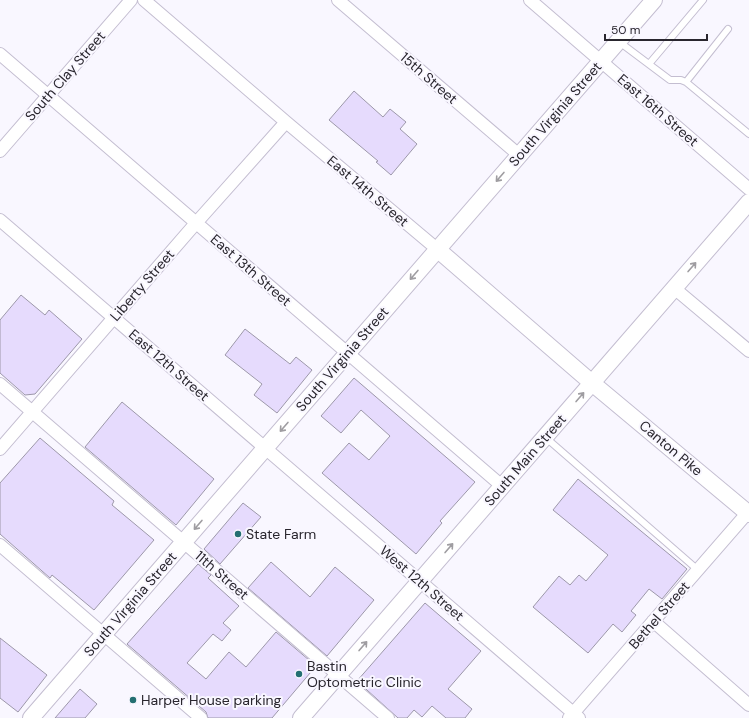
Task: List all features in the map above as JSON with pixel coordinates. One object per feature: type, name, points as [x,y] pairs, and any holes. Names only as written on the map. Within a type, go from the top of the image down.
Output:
[{"type":"main road","name":"South Virginia Street","points":[[31,718],[654,0]]},
{"type":"main road","name":"South Main Street","points":[[301,718],[749,202]]},
{"type":"main road","name":"East 14th Street","points":[[437,249],[592,383]]},
{"type":"main road","name":"Canton Pike","points":[[592,383],[748,513]]},
{"type":"street","name":"South Clay Street","points":[[0,151],[131,0]]},
{"type":"street","name":"East 14th Street","points":[[144,0],[437,249]]},
{"type":"street","name":"15th Street","points":[[338,0],[519,155]]},
{"type":"street","name":"East 16th Street","points":[[530,0],[749,189]]},
{"type":"street","name":"East 13th Street","points":[[0,54],[502,486]]},
{"type":"street","name":"Liberty Street","points":[[0,449],[196,222],[286,122]]},
{"type":"street","name":"East 12th Street","points":[[0,220],[265,448]]},
{"type":"street","points":[[674,288],[749,351]]},
{"type":"street","name":"11th Street","points":[[0,384],[388,718]]},
{"type":"street","name":"West 12th Street","points":[[265,448],[574,716]]},
{"type":"street","name":"Bethel Street","points":[[574,716],[653,621],[748,513]]},
{"type":"street","points":[[0,545],[201,718]]},
{"type":"street","points":[[653,621],[749,705]]},
{"type":"lane","points":[[649,64],[703,0]]},
{"type":"lane","points":[[686,82],[728,29]]},
{"type":"lane","points":[[618,41],[670,80],[681,80],[686,82],[749,134]]},
{"type":"lane","points":[[545,437],[698,570]]},
{"type":"building","points":[[354,91],[383,117],[390,109],[406,122],[400,129],[417,144],[391,175],[376,162],[378,161],[329,120]]},
{"type":"building","points":[[21,295],[45,315],[49,310],[82,339],[35,394],[25,395],[0,373],[0,320]]},
{"type":"building","points":[[245,329],[290,364],[296,357],[312,370],[277,413],[254,395],[262,384],[225,355]]},
{"type":"building","points":[[354,378],[475,482],[440,521],[442,523],[416,554],[322,473],[349,443],[369,460],[390,436],[361,410],[341,433],[321,416]]},
{"type":"building","points":[[122,402],[214,479],[176,525],[85,447]]},
{"type":"building","points":[[40,438],[114,501],[112,505],[154,540],[94,610],[52,575],[50,578],[0,534],[0,483]]},
{"type":"building","points":[[578,479],[687,569],[662,599],[649,589],[631,611],[636,615],[622,632],[613,624],[588,653],[533,607],[559,576],[570,585],[579,575],[586,581],[608,555],[553,510]]},
{"type":"building","points":[[243,503],[261,517],[220,564],[204,549]]},
{"type":"building","points":[[271,562],[310,597],[335,567],[374,600],[327,656],[248,588]]},
{"type":"building","points":[[198,564],[211,575],[208,578],[239,606],[223,623],[231,630],[222,641],[213,634],[187,663],[206,679],[229,652],[246,667],[276,632],[316,666],[272,718],[208,718],[206,712],[127,644]]},
{"type":"building","points":[[425,603],[481,651],[448,689],[472,709],[465,718],[446,718],[432,706],[422,717],[414,710],[407,718],[398,718],[357,681]]},
{"type":"building","points":[[0,638],[47,675],[18,712],[0,698]]},
{"type":"building","points":[[80,689],[97,704],[85,718],[55,718]]},
{"type":"place","name":"State Farm","points":[[238,534]]},
{"type":"place","name":"Bastin Optometric Clinic","points":[[299,674]]},
{"type":"place","name":"Harper House parking","points":[[133,700]]}]
